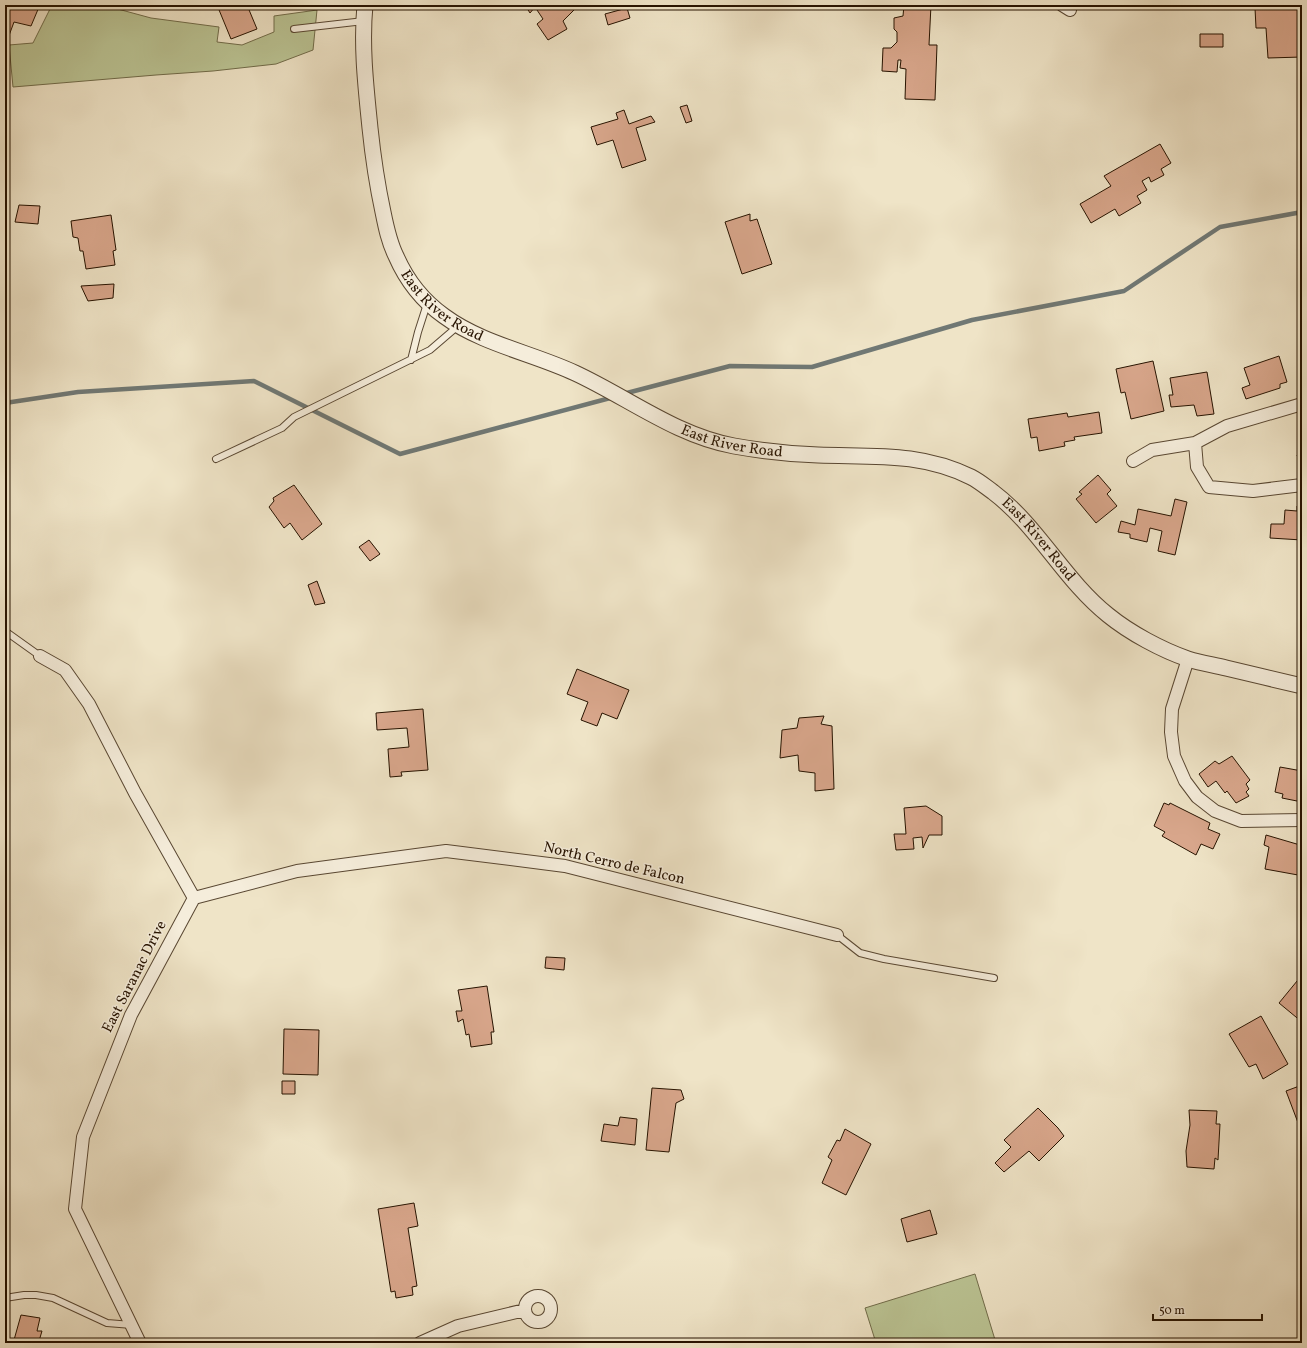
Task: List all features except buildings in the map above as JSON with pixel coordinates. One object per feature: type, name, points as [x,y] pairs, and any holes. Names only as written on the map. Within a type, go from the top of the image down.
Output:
[{"type":"street","name":"East River Road","points":[[365,5],[365,81],[374,168],[388,236],[406,275],[427,302],[443,316],[458,326],[482,337],[556,365],[578,375],[694,434],[731,446],[784,453],[910,458],[937,464],[973,478],[1008,504],[1088,596],[1108,616],[1142,638],[1188,659],[1302,686]]},
{"type":"street","points":[[1133,461],[1152,450],[1196,443],[1227,426],[1302,404]]},
{"type":"street","points":[[1196,443],[1198,467],[1209,487],[1253,492],[1302,485]]},
{"type":"street","points":[[40,656],[65,670],[89,704],[135,793],[194,898]]},
{"type":"street","points":[[1188,659],[1172,709],[1171,732],[1174,756],[1185,781],[1197,797],[1214,811],[1241,821],[1302,820]]},
{"type":"street","name":"North Cerro de Falcon","points":[[194,898],[297,871],[446,851],[565,866],[837,935]]},
{"type":"street","name":"East Saranac Drive","points":[[140,1343],[75,1210],[83,1138],[131,1015],[194,898]]},
{"type":"street","points":[[420,1343],[458,1326],[525,1310]]},
{"type":"lane","points":[[294,29],[364,21]]},
{"type":"lane","points":[[411,360],[427,302]]},
{"type":"lane","points":[[216,460],[282,428],[294,417],[430,350],[458,326]]},
{"type":"lane","points":[[5,631],[9,632],[40,656]]},
{"type":"lane","points":[[837,935],[860,953],[884,959],[994,978]]},
{"type":"lane","points":[[5,1298],[36,1295],[53,1298],[107,1323],[132,1325]]},
{"type":"green space","points":[[52,5],[103,5],[151,18],[219,27],[217,42],[242,45],[274,32],[274,16],[317,10],[313,50],[276,64],[213,71],[13,87],[9,45],[33,43]]},
{"type":"green space","points":[[975,1274],[996,1343],[876,1343],[865,1308]]},
{"type":"waterway","points":[[623,394],[730,366],[812,367],[972,320],[1124,291],[1220,227],[1302,212]]},
{"type":"waterway","points":[[5,403],[78,392],[254,381],[400,454],[614,397]]}]
